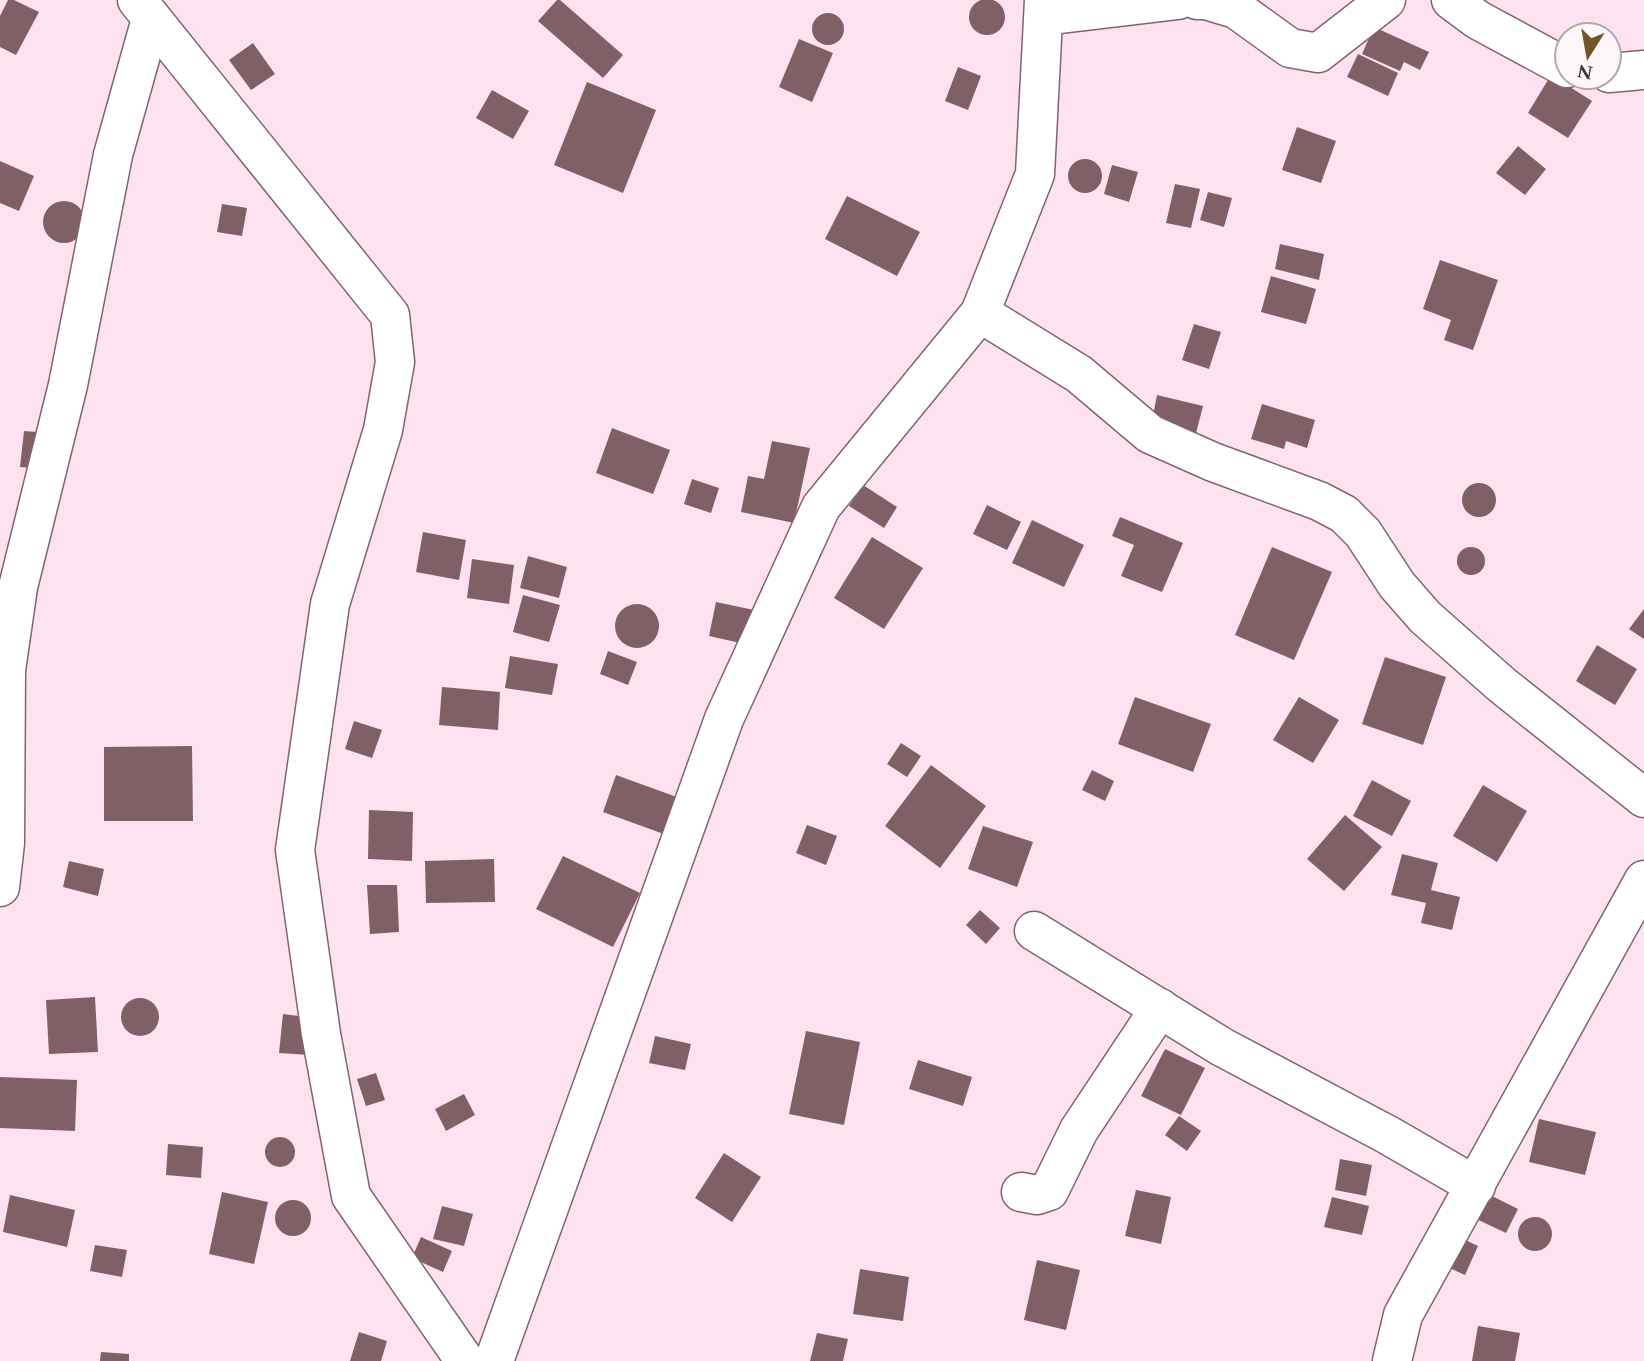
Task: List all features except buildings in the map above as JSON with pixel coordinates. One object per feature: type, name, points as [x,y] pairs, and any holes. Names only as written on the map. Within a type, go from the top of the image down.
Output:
[{"type":"street","points":[[494,1361],[724,719],[821,507],[980,313],[1034,174],[1044,8],[1178,0]]},
{"type":"street","points":[[1197,0],[1236,9],[1290,48],[1318,53],[1386,0]]},
{"type":"street","points":[[1451,0],[1478,20],[1553,60]]},
{"type":"street","points":[[0,887],[5,843],[6,670],[18,587],[68,385],[144,9]]},
{"type":"street","points":[[144,9],[390,315],[394,362],[385,416],[330,604],[295,850],[321,1034],[351,1196],[465,1361]]},
{"type":"street","points":[[1623,72],[1644,70]]},
{"type":"street","points":[[980,313],[1079,374],[1150,434],[1213,462],[1319,501],[1345,514],[1363,533],[1397,585],[1425,617],[1502,685],[1644,798]]},
{"type":"street","points":[[1392,1361],[1403,1315],[1644,880]]},
{"type":"street","points":[[1034,931],[1222,1047],[1388,1135],[1476,1186]]},
{"type":"street","points":[[1021,1192],[1037,1195],[1049,1191],[1079,1130],[1160,1008]]}]
